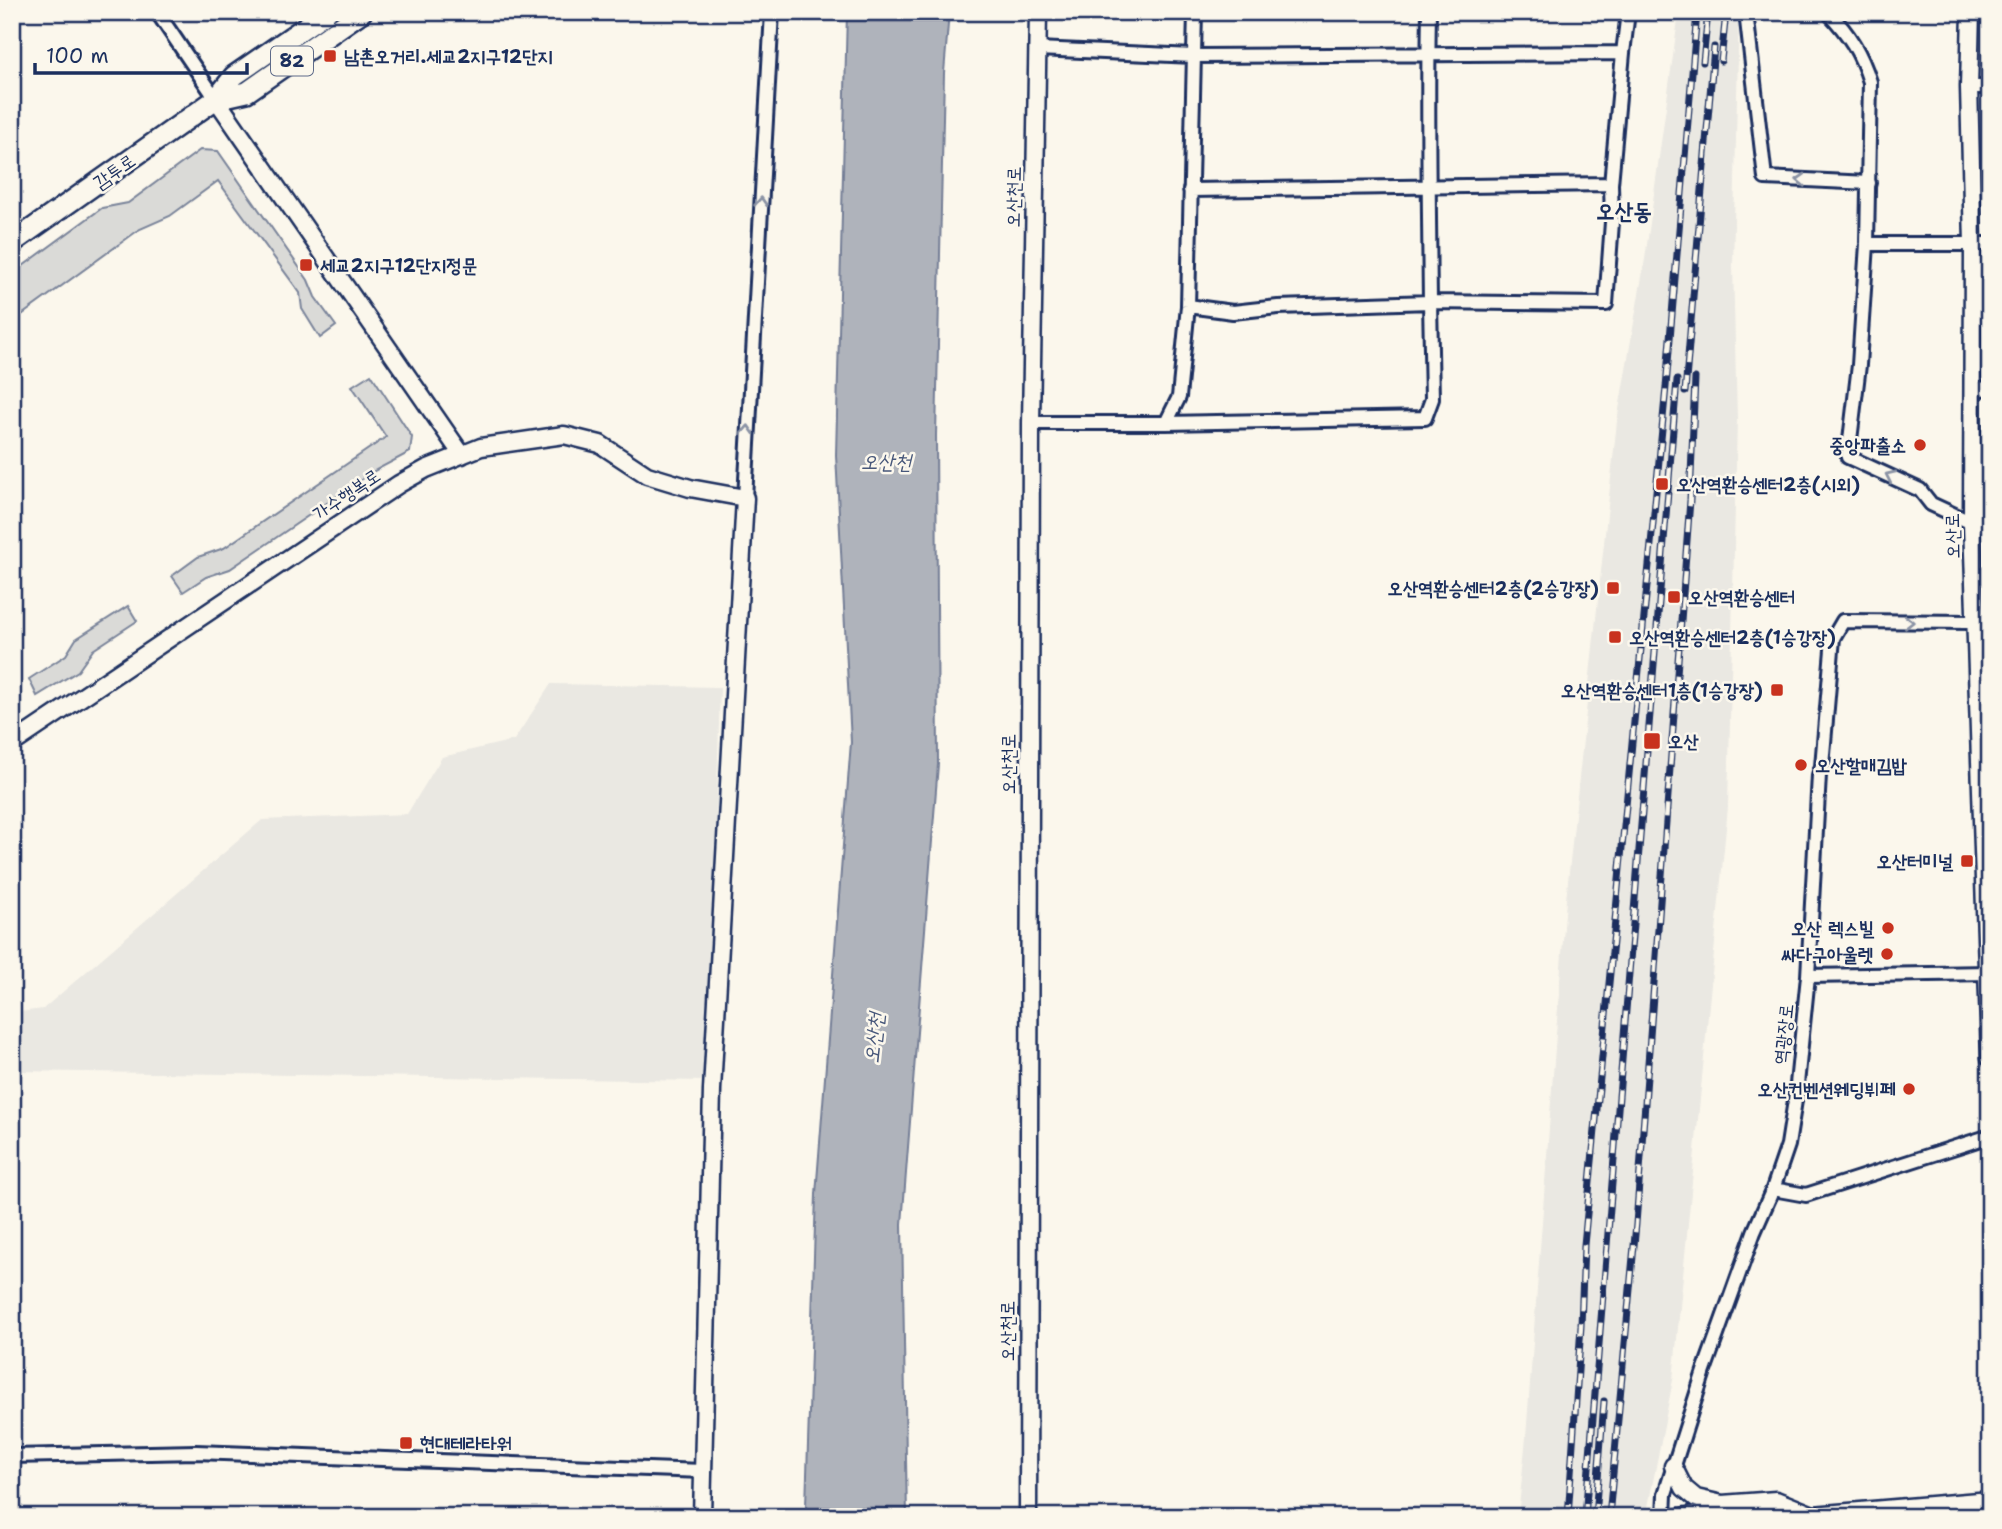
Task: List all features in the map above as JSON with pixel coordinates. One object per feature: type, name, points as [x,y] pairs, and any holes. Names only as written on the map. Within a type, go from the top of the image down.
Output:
[{"type":"main road","name":"감투로","points":[[12,243],[216,99],[234,76],[327,12]]},
{"type":"main road","name":"감투로","points":[[216,99],[247,92],[362,12]]},
{"type":"street","points":[[157,12],[462,455]]},
{"type":"street","points":[[702,1517],[712,1090],[772,12]]},
{"type":"street","name":"오산천로","points":[[1028,1517],[1031,423],[1038,12]]},
{"type":"street","points":[[1166,423],[1179,397],[1188,306],[1195,12]]},
{"type":"street","points":[[1031,423],[1425,418],[1432,400],[1428,187],[1429,12]]},
{"type":"street","points":[[1188,306],[1233,312],[1278,307],[1430,302],[1606,304],[1612,222],[1611,184],[1628,12]]},
{"type":"street","points":[[1746,12],[1765,178],[1869,183]]},
{"type":"street","points":[[1828,12],[1853,41],[1870,82],[1867,244],[1859,365],[1848,457],[1920,490],[1931,504],[1972,523],[1990,523]]},
{"type":"street","name":"오산로","points":[[1970,12],[1972,523],[1990,1058]]},
{"type":"street","points":[[1037,49],[1194,56],[1623,53]]},
{"type":"street","points":[[1969,86],[1990,87]]},
{"type":"street","points":[[1190,190],[1611,184]]},
{"type":"street","points":[[1867,244],[1990,244]]},
{"type":"street","points":[[1972,388],[1990,389]]},
{"type":"street","name":"가수행복로","points":[[12,744],[399,484],[426,469],[481,447],[564,435],[600,444],[647,475],[690,488],[744,498]]},
{"type":"street","name":"역광장로","points":[[1664,1517],[1665,1494],[1708,1358],[1788,1145],[1808,976],[1819,775],[1833,638],[1843,621],[1976,622]]},
{"type":"street","points":[[1808,976],[1988,973]]},
{"type":"street","points":[[1773,1189],[1806,1195],[1990,1136]]},
{"type":"street","points":[[12,1456],[196,1452],[703,1471]]},
{"type":"street","points":[[1673,1466],[1684,1488],[1696,1498],[1723,1504],[1776,1500],[1812,1516],[1990,1500]]},
{"type":"street","points":[[1680,1517],[1702,1514],[1723,1504]]},
{"type":"shaded area","points":[[1679,12],[1739,12],[1733,266],[1737,419],[1728,807],[1673,1380],[1646,1517],[1518,1517],[1566,900],[1617,421],[1645,259]]},
{"type":"shaded area","points":[[200,150],[218,151],[308,280],[315,297],[336,326],[320,338],[302,309],[300,293],[218,181],[170,216],[140,229],[12,322],[12,274],[102,208],[128,203]]},
{"type":"shaded area","points":[[371,374],[412,437],[410,452],[374,471],[230,569],[206,577],[183,592],[172,576],[198,557],[224,548],[386,437],[352,386]]},
{"type":"shaded area","points":[[128,606],[137,621],[93,650],[78,671],[37,696],[29,679],[66,655],[76,639]]},
{"type":"shaded area","points":[[551,684],[720,687],[709,1081],[12,1071],[12,1013],[43,1009],[262,820],[407,814],[442,757],[514,740]]},
{"type":"water","name":"오산천","points":[[847,12],[949,12],[944,73],[936,436],[938,764],[902,1224],[907,1517],[807,1517],[806,1506],[816,1194],[851,742],[836,455]]},
{"type":"railway","points":[[1568,1517],[1584,1245],[1666,387],[1697,12]]},
{"type":"railway","points":[[1703,62],[1708,12]]},
{"type":"railway","points":[[1721,61],[1726,12]]},
{"type":"railway","points":[[1685,392],[1714,47]]},
{"type":"railway","points":[[1609,1517],[1636,1224],[1690,500],[1695,378]]},
{"type":"railway","points":[[1585,1517],[1677,380]]},
{"type":"railway","points":[[1595,1517],[1604,1401]]},
{"type":"place","name":"남촌오거리.세교2지구12단지","points":[[330,56]]},
{"type":"place","name":"세교2지구12단지정문","points":[[306,265]]},
{"type":"place","name":"중앙파출소","points":[[1920,445]]},
{"type":"place","name":"오산역환승센터2층(시외)","points":[[1662,484]]},
{"type":"place","name":"오산역환승센터2층(2승강장)","points":[[1613,588]]},
{"type":"place","name":"오산역환승센터","points":[[1674,597]]},
{"type":"place","name":"오산역환승센터2층(1승강장)","points":[[1615,637]]},
{"type":"place","name":"오산역환승센터1층(1승강장)","points":[[1777,690]]},
{"type":"place","name":"오산","points":[[1652,741]]},
{"type":"place","name":"오산할매김밥","points":[[1801,765]]},
{"type":"place","name":"오산터미널","points":[[1967,861]]},
{"type":"place","name":"오산 렉스빌","points":[[1888,928]]},
{"type":"place","name":"싸다구아울렛","points":[[1887,954]]},
{"type":"place","name":"오산컨벤션웨딩뷔페","points":[[1909,1089]]},
{"type":"place","name":"현대테라타워","points":[[406,1443]]},
{"type":"district","name":"오산동","points":[[1624,211]]}]
